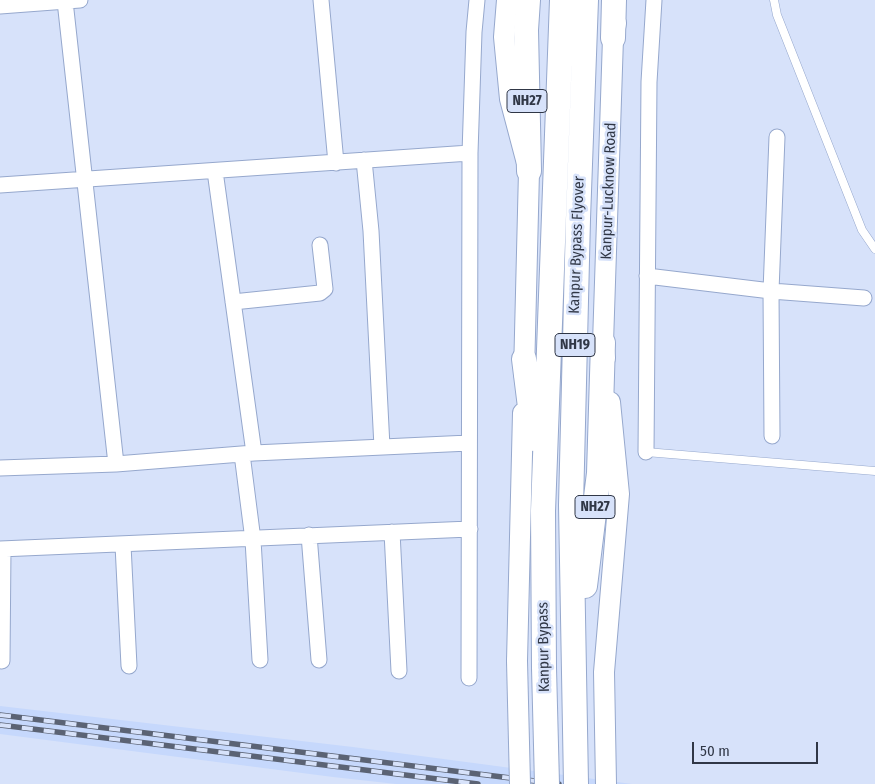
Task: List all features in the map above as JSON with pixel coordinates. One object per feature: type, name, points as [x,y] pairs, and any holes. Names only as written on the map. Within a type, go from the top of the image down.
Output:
[{"type":"highway","name":"NH27","points":[[528,0],[526,30],[529,171]]},
{"type":"highway","name":"NH27","points":[[613,38],[614,0]]},
{"type":"highway","name":"Kanpur Bypass Flyover","points":[[575,669],[571,505],[585,10]]},
{"type":"highway","name":"Kanpur Bypass Flyover","points":[[543,511],[561,11]]},
{"type":"highway","name":"NH27","points":[[575,669],[599,473],[603,343]]},
{"type":"highway","name":"NH27","points":[[524,359],[543,511]]},
{"type":"highway","name":"Kanpur Bypass","points":[[543,511],[547,784]]},
{"type":"highway","name":"Kanpur Bypass","points":[[575,669],[576,784]]},
{"type":"main road","points":[[507,0],[504,37],[510,100],[529,171]]},
{"type":"main road","name":"Kanpur-Lucknow Road","points":[[606,784],[604,672],[619,494],[603,343],[613,38],[620,0]]},
{"type":"main road","name":"NH27","points":[[524,359],[529,171]]},
{"type":"main road","points":[[520,784],[517,661],[524,359]]},
{"type":"street","points":[[321,0],[336,163]]},
{"type":"street","points":[[470,678],[470,153],[474,32],[477,0]]},
{"type":"street","points":[[646,452],[649,82],[654,0]]},
{"type":"street","points":[[0,6],[72,1],[83,181],[116,464]]},
{"type":"street","points":[[772,436],[771,290],[777,137]]},
{"type":"street","points":[[0,185],[83,181],[470,153]]},
{"type":"street","points":[[364,160],[371,231],[382,447]]},
{"type":"street","points":[[215,171],[233,302],[248,453],[260,660]]},
{"type":"street","points":[[233,302],[320,293],[324,289],[320,245]]},
{"type":"street","points":[[647,276],[864,298]]},
{"type":"street","points":[[0,468],[116,464],[248,453],[470,443]]},
{"type":"street","points":[[2,661],[1,549],[123,546],[470,529]]},
{"type":"street","points":[[392,532],[399,671]]},
{"type":"street","points":[[309,536],[319,660]]},
{"type":"street","points":[[123,546],[129,666]]},
{"type":"lane","points":[[774,0],[777,14],[862,230],[875,249]]},
{"type":"lane","points":[[646,452],[875,471]]},
{"type":"shaded area","points":[[0,706],[353,747],[632,784],[396,784],[333,777],[0,734]]},
{"type":"railway","points":[[0,715],[559,784]]},
{"type":"railway","points":[[0,725],[478,784]]}]
